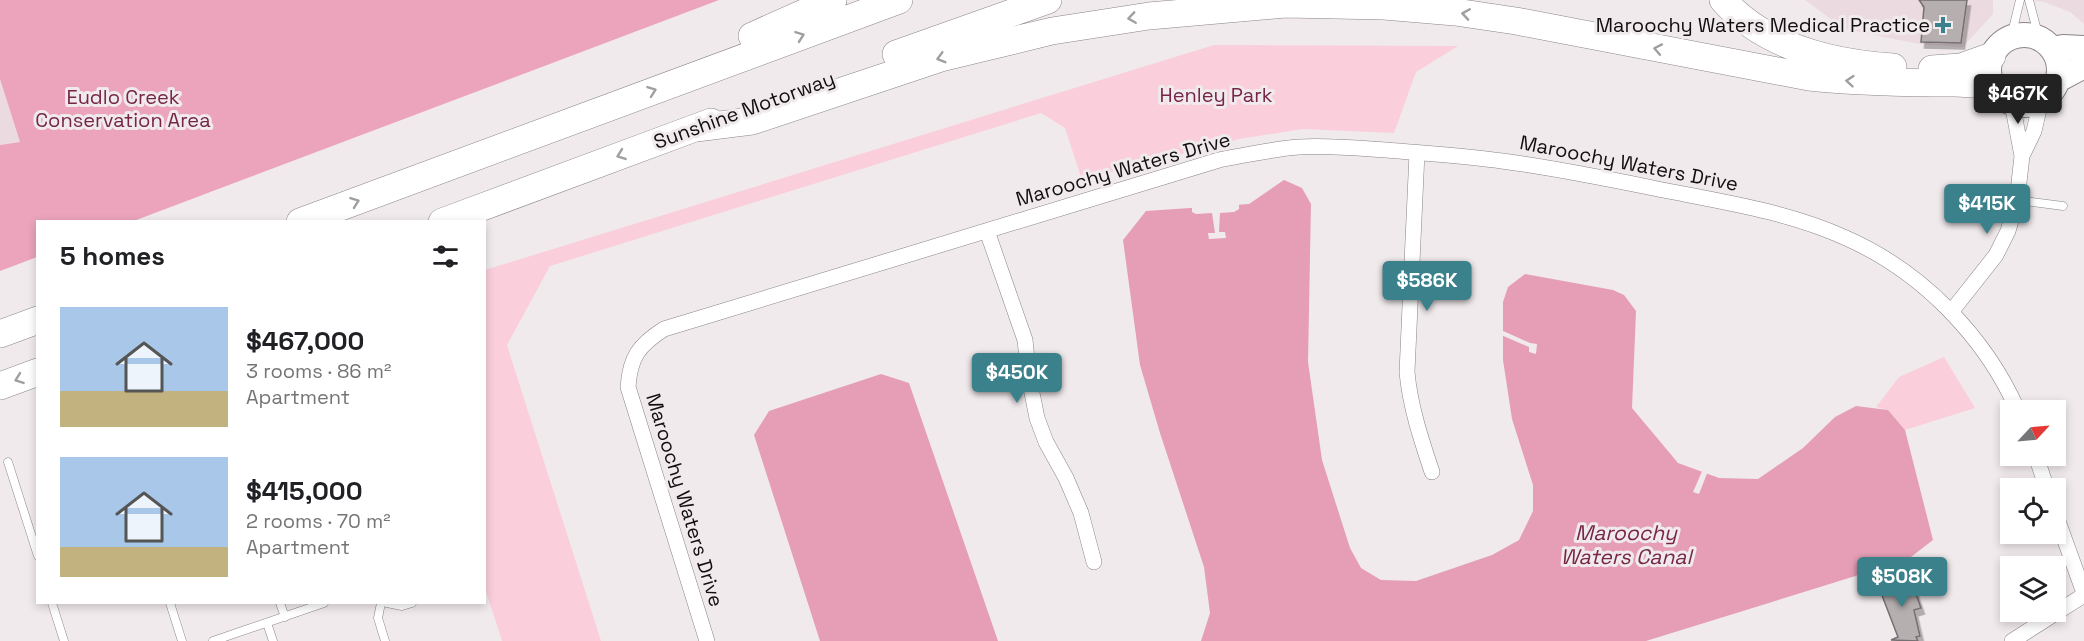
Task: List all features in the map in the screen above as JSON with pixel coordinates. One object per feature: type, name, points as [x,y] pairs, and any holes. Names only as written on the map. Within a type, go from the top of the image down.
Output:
[{"type":"highway","points":[[706,71],[746,39],[833,0]]},
{"type":"highway","points":[[305,220],[899,0]]},
{"type":"highway","name":"Sunshine Motorway","points":[[447,220],[959,30],[1048,0]]},
{"type":"highway","points":[[1723,0],[1733,11],[1769,36],[1843,61],[1873,66],[1934,69],[1961,67],[1992,56]]},
{"type":"highway","points":[[696,128],[752,121],[941,58],[1052,31],[1170,13],[1285,4],[1384,6],[1455,12],[1516,21],[1809,77],[1903,84],[1962,83],[1979,86],[1992,84]]},
{"type":"highway","points":[[0,334],[36,321]]},
{"type":"highway","points":[[0,386],[36,373]]},
{"type":"main road","points":[[2046,44],[2058,59],[2059,70],[2058,80],[2048,95],[2032,104],[2012,103],[2004,98],[1992,84],[1989,75],[1992,56],[2003,41],[2020,34],[2046,44],[2084,48]]},
{"type":"main road","points":[[2058,80],[2084,66]]},
{"type":"street","points":[[2022,156],[2034,131],[2041,101]]},
{"type":"street","points":[[1951,312],[1996,255],[2008,231],[2017,200],[2022,156],[2012,103]]},
{"type":"street","name":"Maroochy Waters Drive","points":[[707,641],[628,387],[629,370],[637,351],[648,339],[664,329],[1219,160],[1306,147],[1342,147],[1501,160],[1729,203],[1802,221],[1848,238],[1889,262],[1922,286],[1951,312],[1981,347],[2014,400]]},
{"type":"street","points":[[1417,153],[1407,372],[1408,391],[1418,431],[1432,472]]},
{"type":"street","points":[[987,231],[1025,340],[1029,378],[1037,418],[1046,442],[1066,478],[1081,513],[1094,562]]},
{"type":"street","points":[[2012,641],[2084,594],[2066,544]]},
{"type":"lane","points":[[2011,37],[2020,0]]},
{"type":"lane","points":[[2029,0],[2046,44]]},
{"type":"lane","points":[[2017,200],[2063,206]]},
{"type":"lane","points":[[8,462],[36,550]]},
{"type":"lane","points":[[52,604],[64,641]]},
{"type":"lane","points":[[170,604],[182,641]]},
{"type":"lane","points":[[280,604],[285,617]]},
{"type":"lane","points":[[213,641],[321,604]]},
{"type":"lane","points":[[381,604],[378,618],[385,641]]},
{"type":"lane","points":[[392,604],[402,606],[409,604]]},
{"type":"lane","points":[[267,623],[273,641]]},
{"type":"shaded area","points":[[1805,0],[1993,0],[1993,14],[1963,47],[1919,44],[1844,29]]},
{"type":"shaded area","points":[[2030,0],[2084,0],[2084,24],[2070,12],[2044,2]]},
{"type":"shaded area","points":[[0,79],[20,142],[0,145]]},
{"type":"green space","name":"Eudlo Creek Conservation Area","points":[[0,0],[719,0],[136,220],[36,220],[36,257],[0,271],[0,145],[20,142],[0,79]]},
{"type":"green space","name":"Henley Park","points":[[1214,45],[1458,46],[1416,72],[1394,133],[1303,129],[1239,139],[1082,180],[1065,128],[1041,113],[550,266],[507,345],[601,641],[502,641],[486,591],[486,270]]},
{"type":"green space","points":[[1944,357],[1975,408],[1905,430],[1888,410],[1876,407],[1899,377]]},
{"type":"water","name":"Maroochy Waters Canal","points":[[1284,180],[1302,188],[1311,204],[1308,362],[1322,460],[1350,548],[1361,568],[1381,580],[1416,581],[1492,555],[1519,540],[1533,511],[1533,485],[1512,419],[1503,360],[1503,302],[1508,287],[1525,274],[1613,290],[1624,295],[1636,311],[1632,408],[1678,463],[1719,478],[1758,479],[1803,448],[1835,417],[1856,406],[1888,410],[1905,430],[1933,540],[1907,560],[1646,641],[1201,641],[1210,613],[1204,567],[1140,365],[1123,240],[1146,211],[1249,204]]},
{"type":"water","points":[[881,374],[909,383],[998,641],[820,641],[754,435],[769,411]]},
{"type":"pier","points":[[1239,203],[1239,209],[1234,212],[1220,213],[1219,232],[1225,232],[1226,238],[1209,239],[1208,233],[1215,233],[1212,213],[1192,212],[1192,205]]},
{"type":"pier","points":[[1501,330],[1537,344],[1536,354],[1529,352],[1529,347],[1501,335]]},
{"type":"pier","points":[[1703,469],[1708,471],[1699,494],[1693,492]]},
{"type":"building","name":"Maroochy Waters Medical Practice","points":[[1919,0],[1967,0],[1961,43],[1921,42],[1924,7]]},
{"type":"building","points":[[1901,577],[1904,585],[1912,582],[1921,608],[1914,610],[1920,636],[1916,637],[1918,641],[1891,640],[1898,637],[1878,585]]},
{"type":"place","name":"Maroochy Waters Medical Practice","points":[[1943,25]]}]
